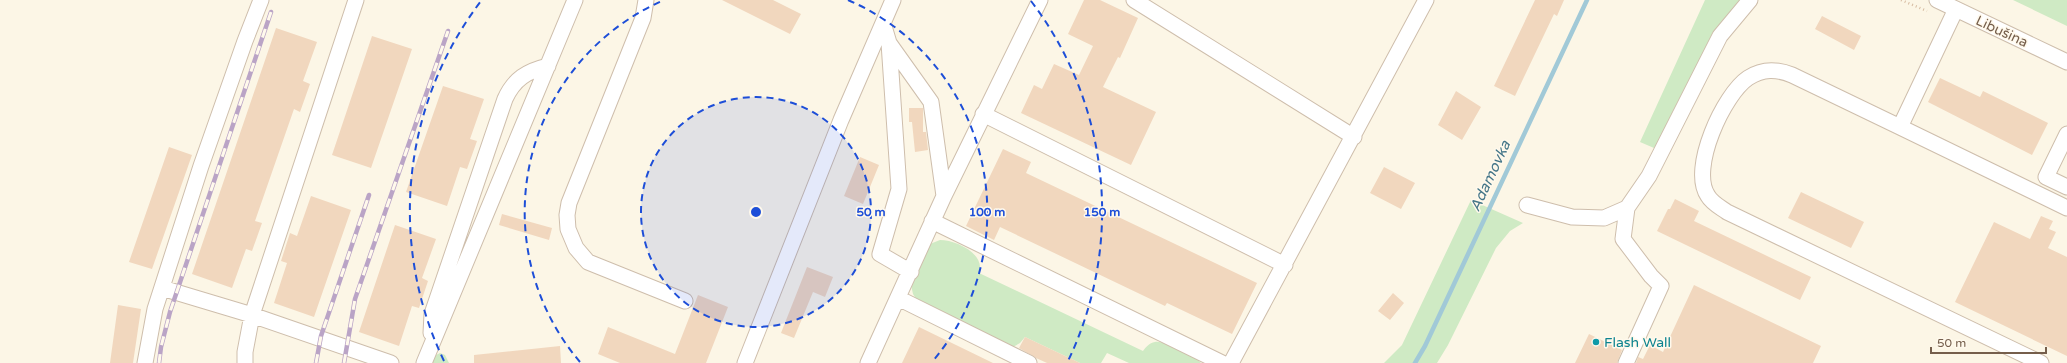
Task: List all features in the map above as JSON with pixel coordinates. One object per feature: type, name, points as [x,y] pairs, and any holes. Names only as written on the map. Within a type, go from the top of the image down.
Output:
[{"type":"street","points":[[145,363],[155,309],[240,56],[262,0]]},
{"type":"street","points":[[245,363],[245,352],[252,315],[356,0]]},
{"type":"street","points":[[424,363],[575,0]]},
{"type":"street","points":[[646,0],[643,18],[570,203],[567,223],[576,248],[588,262],[685,301]]},
{"type":"street","points":[[745,363],[841,120],[893,0]]},
{"type":"street","points":[[868,363],[911,272],[932,221],[1040,0]]},
{"type":"street","points":[[1134,0],[1354,137]]},
{"type":"street","points":[[1231,363],[1354,137],[1426,0]]},
{"type":"street","points":[[1626,363],[1661,286],[1651,276],[1623,239],[1627,208],[1649,176],[1720,36],[1750,0]]},
{"type":"street","name":"Libušina","points":[[1937,0],[2067,62]]},
{"type":"street","points":[[1900,127],[1956,9]]},
{"type":"street","points":[[882,23],[889,43],[899,189],[880,254],[911,272]]},
{"type":"street","points":[[889,43],[931,102],[944,196]]},
{"type":"street","points":[[430,347],[432,314],[505,99],[509,90],[519,78],[536,68],[548,66]]},
{"type":"street","points":[[2041,363],[1727,212],[1708,196],[1703,185],[1702,168],[1704,153],[1727,102],[1738,86],[1749,77],[1763,71],[1778,70],[1792,75],[2067,208]]},
{"type":"street","points":[[983,114],[1285,265]]},
{"type":"street","points":[[2067,134],[2046,177],[2067,188]]},
{"type":"street","points":[[1527,205],[1572,217],[1604,218],[1627,208]]},
{"type":"street","points":[[932,221],[1222,363]]},
{"type":"street","points":[[162,288],[252,315],[391,363]]},
{"type":"street","points":[[898,298],[1029,363]]},
{"type":"path","points":[[1901,0],[1922,9]]},
{"type":"green space","points":[[1705,0],[1750,0],[1720,36],[1654,148],[1640,142]]},
{"type":"green space","points":[[2013,0],[2067,0],[2067,26]]},
{"type":"green space","points":[[1471,200],[1523,223],[1510,231],[1496,248],[1448,345],[1437,363],[1384,363],[1402,345]]},
{"type":"green space","points":[[940,240],[954,242],[968,249],[974,254],[980,266],[979,273],[1143,351],[1151,343],[1165,343],[1192,356],[1201,363],[1129,363],[1107,353],[1101,363],[1080,363],[1025,337],[1020,343],[1013,347],[918,302],[913,294],[911,285],[930,244]]},
{"type":"green space","points":[[440,353],[445,355],[449,363],[430,363],[434,356]]},
{"type":"building","points":[[722,0],[773,0],[801,14],[790,34]]},
{"type":"building","points":[[1084,0],[1100,0],[1138,18],[1120,58],[1118,57],[1103,87],[1156,112],[1131,165],[1021,113],[1034,85],[1042,89],[1054,64],[1079,75],[1093,46],[1068,34]]},
{"type":"building","points":[[1535,0],[1564,0],[1557,16],[1554,14],[1515,96],[1494,86]]},
{"type":"building","points":[[1822,16],[1861,36],[1854,50],[1815,29]]},
{"type":"building","points":[[276,28],[317,42],[303,81],[310,84],[300,112],[294,109],[255,221],[262,223],[252,251],[246,249],[232,288],[192,274]]},
{"type":"building","points":[[372,36],[412,49],[371,168],[332,155]]},
{"type":"building","points":[[1940,78],[1980,97],[1983,91],[2048,123],[2032,155],[1928,102]]},
{"type":"building","points":[[443,86],[484,99],[470,139],[477,141],[467,169],[460,167],[447,206],[406,192]]},
{"type":"building","points":[[1456,91],[1481,107],[1462,140],[1438,125]]},
{"type":"building","points":[[909,108],[923,108],[923,132],[926,132],[928,150],[915,152],[912,122],[909,122]]},
{"type":"building","points":[[169,147],[192,155],[152,269],[129,262]]},
{"type":"building","points":[[1003,149],[1031,162],[1026,173],[1257,283],[1232,334],[1167,303],[1165,306],[1000,227],[994,240],[966,226]]},
{"type":"building","points":[[860,157],[879,165],[863,204],[844,196]]},
{"type":"building","points":[[1384,167],[1415,183],[1401,209],[1370,193]]},
{"type":"building","points":[[1801,192],[1864,222],[1851,248],[1788,218]]},
{"type":"building","points":[[311,196],[351,210],[314,317],[274,303],[287,263],[281,261],[290,233],[297,236]]},
{"type":"building","points":[[1675,199],[1699,211],[1694,221],[1811,277],[1800,300],[1657,231]]},
{"type":"building","points":[[502,214],[552,228],[549,240],[499,225]]},
{"type":"building","points":[[2041,216],[2053,221],[2049,229],[2056,232],[2048,248],[2067,257],[2067,356],[1955,302],[1994,222],[2030,239]]},
{"type":"building","points":[[395,225],[436,239],[422,278],[428,281],[419,308],[412,306],[399,346],[359,332]]},
{"type":"building","points":[[807,267],[833,277],[825,297],[813,292],[794,338],[781,333]]},
{"type":"building","points":[[1694,285],[1821,346],[1813,363],[1636,363],[1638,357],[1643,359],[1650,345],[1663,352]]},
{"type":"building","points":[[1393,293],[1404,303],[1390,320],[1378,311]]},
{"type":"building","points":[[698,295],[728,307],[706,363],[620,363],[598,354],[608,327],[675,354]]},
{"type":"building","points":[[118,305],[141,309],[133,363],[110,363]]},
{"type":"building","points":[[919,327],[993,363],[902,363]]},
{"type":"building","name":"Flash Wall","points":[[1589,334],[1622,350],[1617,363],[1575,363]]},
{"type":"building","points":[[1025,337],[1080,363],[1047,363],[1036,358],[1019,348]]},
{"type":"building","points":[[560,346],[561,363],[474,363],[474,355]]},
{"type":"waterway","name":"Adamovka","points":[[1415,363],[1425,346],[1587,0]]},
{"type":"railway","points":[[159,363],[161,347],[170,312],[271,12]]},
{"type":"railway","points":[[344,363],[355,299],[448,31]]},
{"type":"railway","points":[[316,363],[321,336],[369,195]]},
{"type":"place","name":"Flash Wall","points":[[1596,342]]}]
